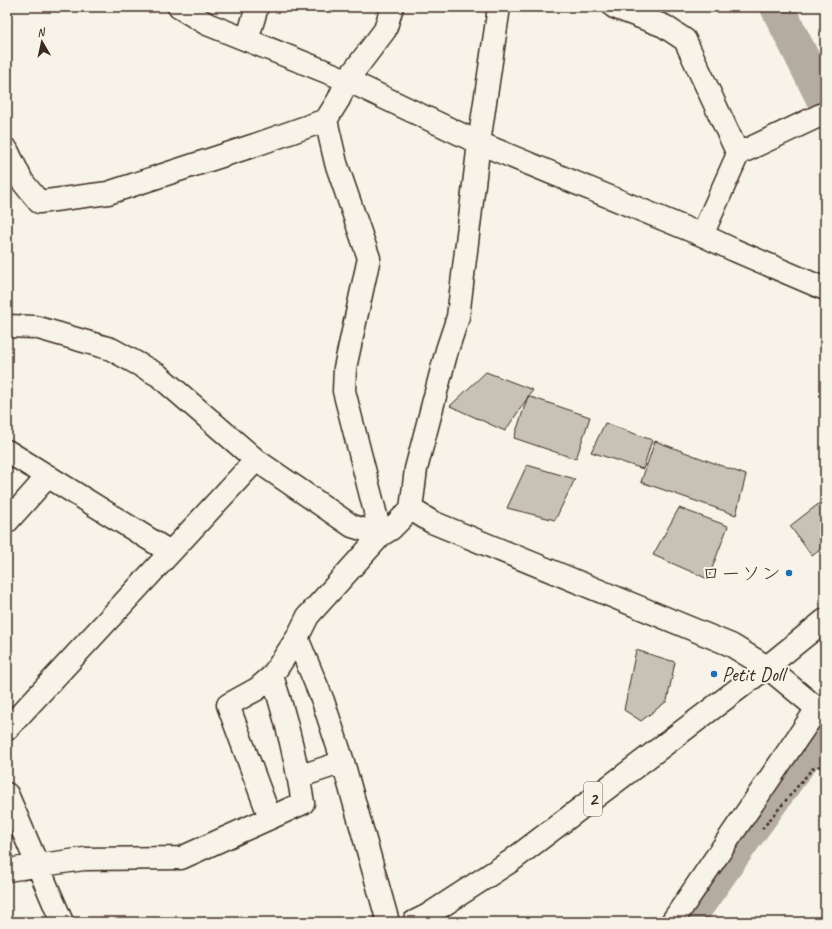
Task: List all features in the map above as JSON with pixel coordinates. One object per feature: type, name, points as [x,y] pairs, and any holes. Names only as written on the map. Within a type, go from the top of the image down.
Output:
[{"type":"street","points":[[179,7],[207,24],[347,80],[478,143],[702,235],[825,289]]},
{"type":"street","points":[[247,40],[257,7]]},
{"type":"street","points":[[7,150],[22,181],[39,202],[108,193],[326,120],[339,99],[347,80],[385,30],[392,7]]},
{"type":"street","points":[[270,818],[228,705],[257,689],[272,676],[297,638],[308,616],[381,535],[391,529],[411,509],[416,469],[447,350],[458,317],[478,143],[499,7]]},
{"type":"street","points":[[619,8],[664,26],[685,40],[738,154]]},
{"type":"street","points":[[702,235],[738,154],[823,114]]},
{"type":"street","points":[[326,120],[336,163],[369,258],[345,368],[344,391],[381,535]]},
{"type":"street","points":[[7,326],[35,327],[111,349],[158,375],[256,460],[352,526],[381,535]]},
{"type":"street","points":[[7,450],[170,552]]},
{"type":"street","points":[[7,728],[256,460]]},
{"type":"street","points":[[7,522],[48,476]]},
{"type":"street","points":[[411,509],[432,522],[731,645],[767,667],[821,712],[672,922]]},
{"type":"street","name":"2","points":[[414,922],[428,915],[511,861],[767,667],[825,620]]},
{"type":"street","points":[[297,638],[323,701],[343,762],[388,922]]},
{"type":"street","points":[[7,870],[84,859],[181,858],[303,803],[281,704],[272,676]]},
{"type":"street","points":[[298,777],[343,762]]},
{"type":"street","points":[[7,794],[39,865],[62,922]]},
{"type":"path","points":[[757,835],[812,769],[825,764]]},
{"type":"building","points":[[486,372],[533,390],[505,431],[450,406]]},
{"type":"building","points":[[528,396],[590,417],[576,459],[514,438]]},
{"type":"building","points":[[605,423],[652,440],[643,469],[591,452]]},
{"type":"building","points":[[655,441],[746,475],[736,515],[641,482]]},
{"type":"building","points":[[527,465],[575,479],[555,520],[507,508]]},
{"type":"building","points":[[821,502],[825,507],[825,546],[812,556],[790,526]]},
{"type":"building","points":[[679,508],[728,526],[708,579],[653,555]]},
{"type":"building","points":[[636,650],[675,662],[667,701],[641,721],[624,710]]},
{"type":"waterway","points":[[777,7],[825,103]]},
{"type":"waterway","points":[[686,922],[825,727]]},
{"type":"place","name":"ローソン","points":[[789,573]]},
{"type":"place","name":"Petit Doll","points":[[714,674]]}]
